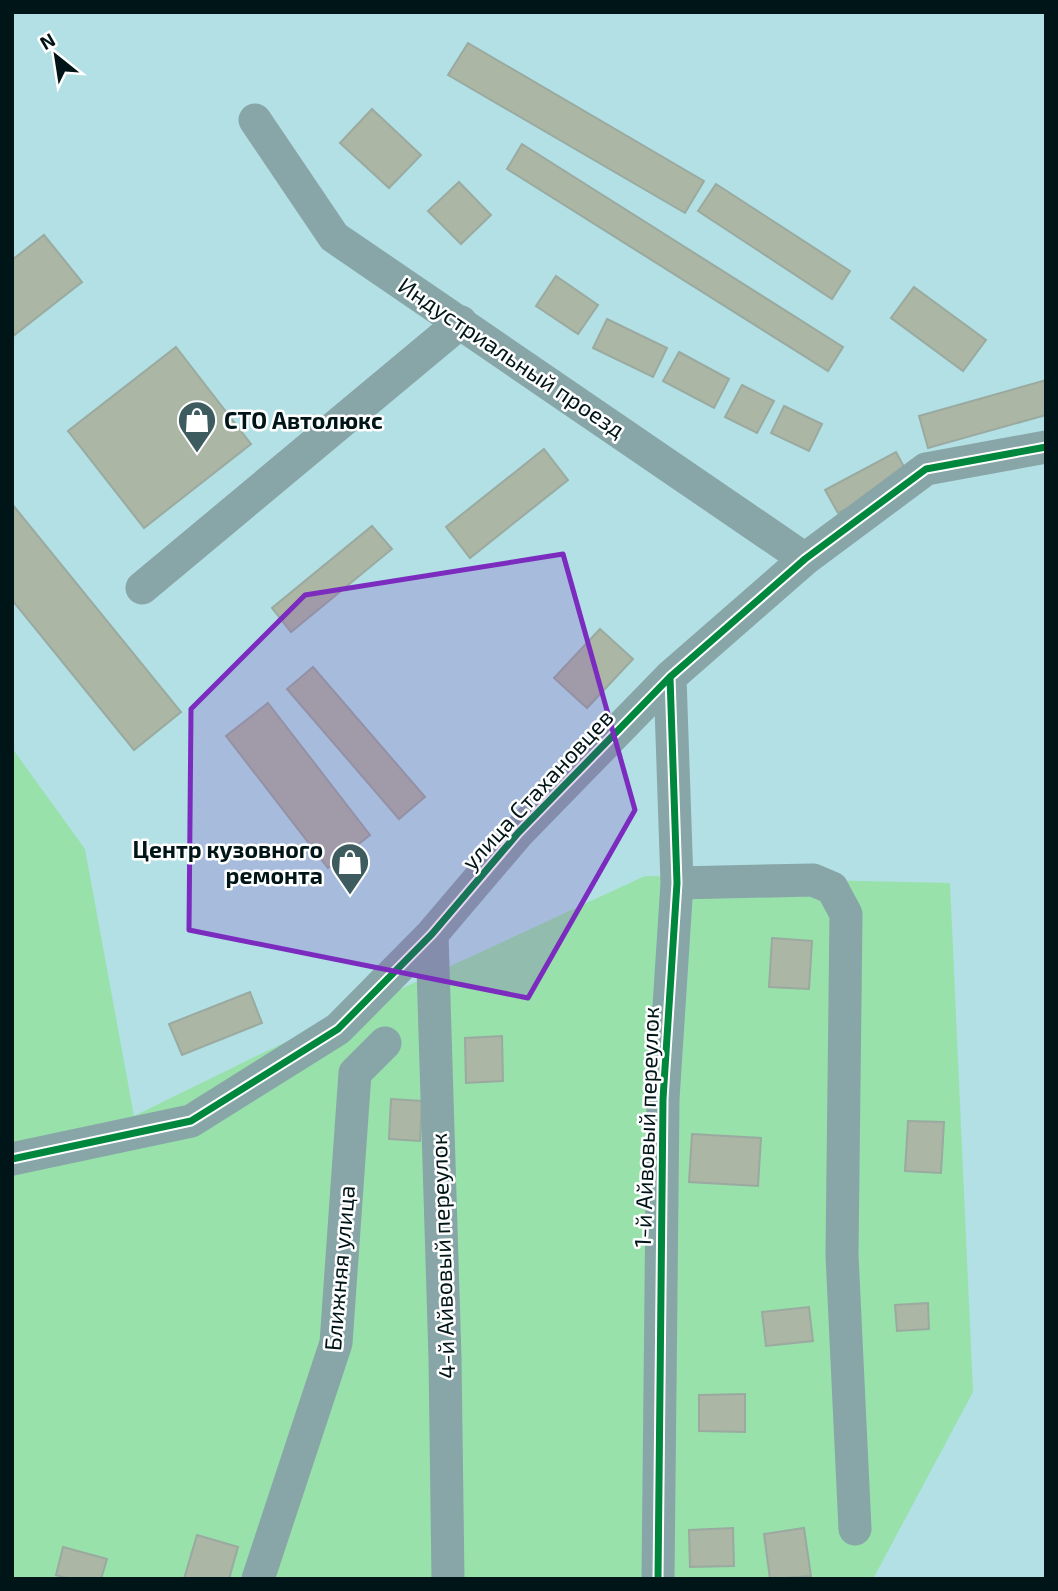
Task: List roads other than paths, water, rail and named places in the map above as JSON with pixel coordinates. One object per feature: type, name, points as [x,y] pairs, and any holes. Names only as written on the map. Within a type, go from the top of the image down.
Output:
[{"type":"street","name":"Индустриальный проезд","points":[[255,120],[334,237],[805,559]]},
{"type":"street","points":[[142,588],[461,322]]},
{"type":"street","name":"улица Стахановцев","points":[[12,1159],[191,1121],[338,1029],[432,934],[518,833],[670,677],[805,559],[926,469],[1046,447]]},
{"type":"street","name":"1-й Айвовый переулок","points":[[658,1579],[663,1099],[677,883],[670,677]]},
{"type":"street","points":[[677,883],[813,880],[832,888],[845,914],[842,1255],[855,1529]]},
{"type":"street","name":"4-й Айвовый переулок","points":[[432,934],[448,1579]]},
{"type":"street","name":"Ближняя улица","points":[[258,1579],[336,1343],[355,1073],[385,1043]]},
{"type":"place","name":"СТО Автолюкс","points":[[197,454]]},
{"type":"place","name":"Центр кузовного ремонта","points":[[350,896]]}]
